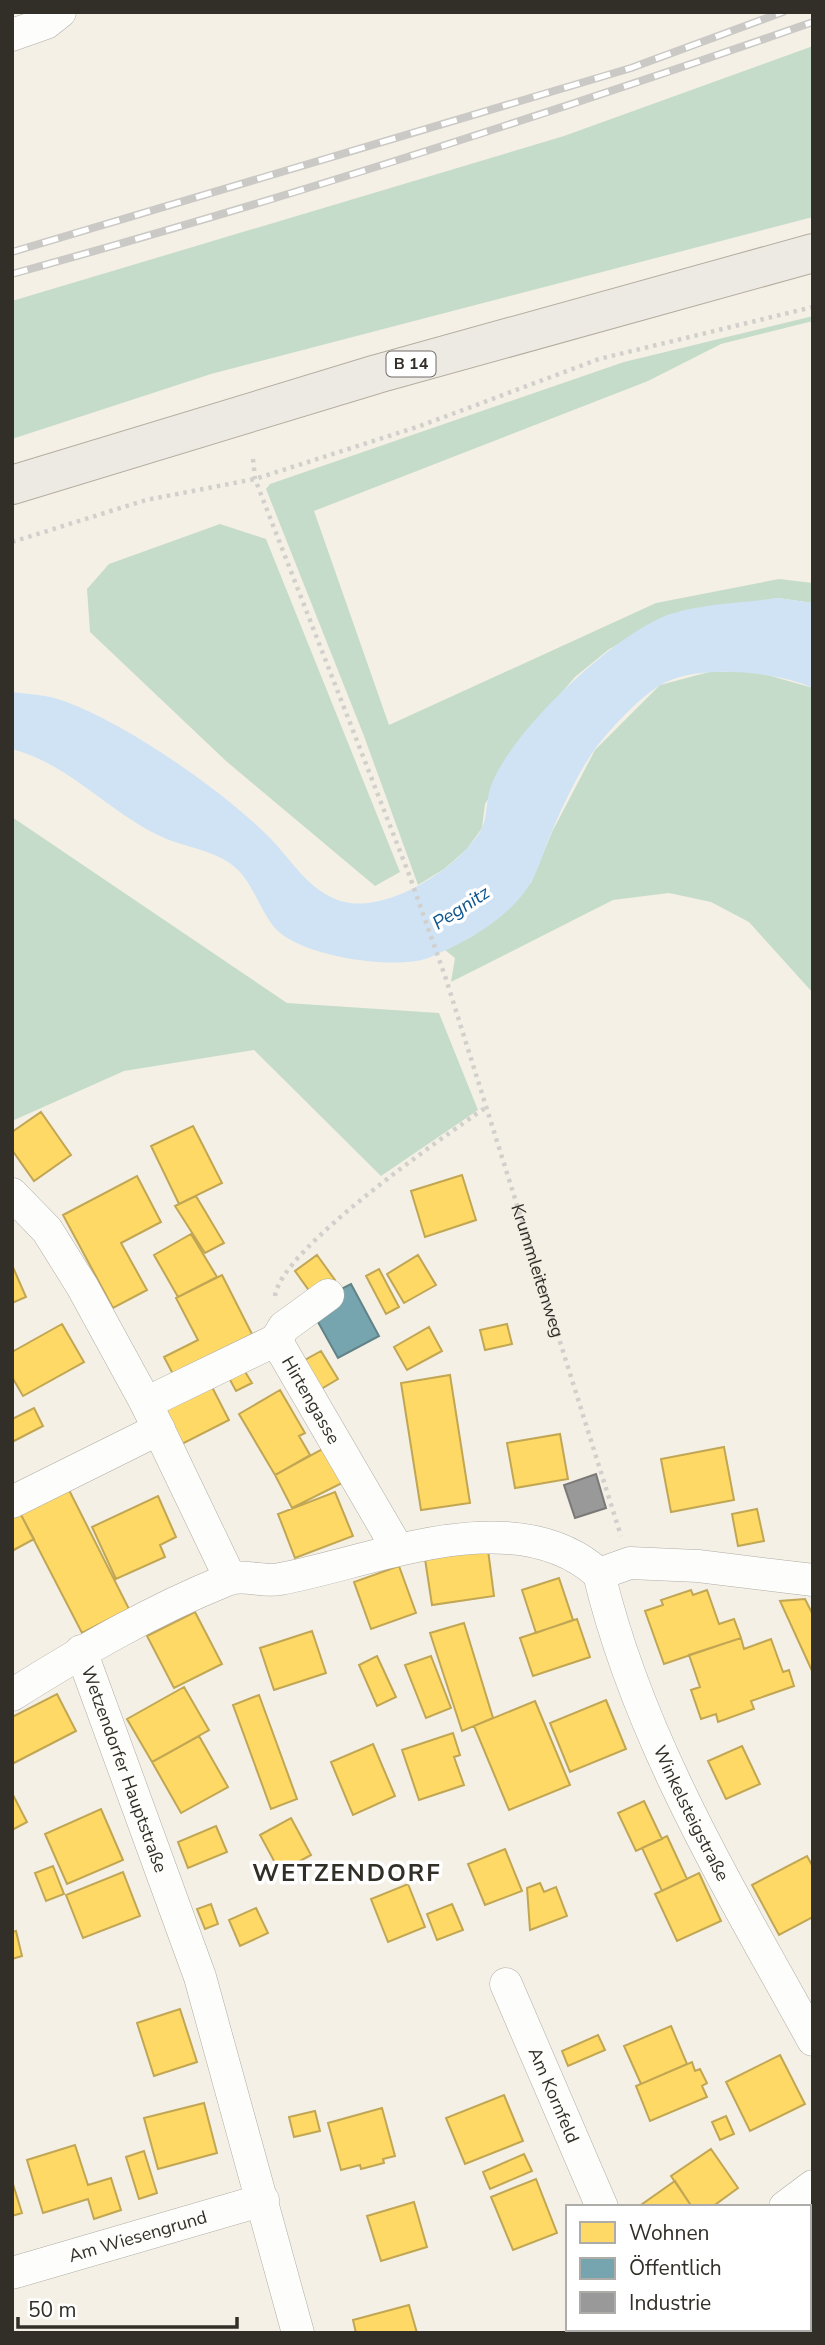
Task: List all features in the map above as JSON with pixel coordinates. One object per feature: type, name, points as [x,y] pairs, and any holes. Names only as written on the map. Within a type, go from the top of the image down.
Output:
[{"type":"main road","name":"B 14","points":[[12,485],[377,374],[813,253]]},
{"type":"street","points":[[12,35],[46,23],[60,12]]},
{"type":"street","points":[[12,1194],[47,1230],[82,1286],[152,1416],[230,1578]]},
{"type":"street","points":[[280,1334],[328,1296]]},
{"type":"street","name":"Hirtengasse","points":[[12,1502],[280,1334],[397,1548]]},
{"type":"street","name":"Wetzendorfer Hauptstraße","points":[[298,2333],[200,1977],[81,1651],[230,1578],[277,1580],[397,1548],[507,1536],[550,1544],[584,1560],[599,1574]]},
{"type":"street","points":[[599,1574],[630,1563],[698,1566],[813,1580]]},
{"type":"street","name":"Winkelsteigstraße","points":[[599,1574],[609,1613],[646,1721],[728,1885],[813,2040]]},
{"type":"street","points":[[12,1695],[81,1651]]},
{"type":"street","name":"Am Kornfeld","points":[[506,1984],[601,2205]]},
{"type":"street","points":[[788,2205],[813,2186]]},
{"type":"street","name":"Am Wiesengrund","points":[[12,2273],[263,2200]]},
{"type":"path","points":[[12,541],[146,500],[255,479],[420,426],[599,359],[813,307]]},
{"type":"path","name":"Krummleitenweg","points":[[253,459],[255,479],[410,877],[446,979],[630,1563]]},
{"type":"path","points":[[280,1334],[274,1294],[301,1257],[360,1200],[485,1108]]},
{"type":"shaded area","points":[[811,2222],[813,2333],[667,2333],[811,2331]]},
{"type":"green space","points":[[813,46],[813,217],[211,374],[12,439],[12,301],[564,136]]},
{"type":"green space","points":[[813,316],[813,321],[721,344],[648,381],[314,511],[389,725],[656,603],[779,579],[813,583],[813,603],[778,598],[668,615],[608,650],[575,677],[539,719],[485,804],[482,828],[467,849],[444,869],[418,885],[364,736],[266,489],[270,484],[624,362]]},
{"type":"green space","points":[[220,524],[266,539],[400,872],[375,886],[226,761],[90,632],[87,589],[109,564]]},
{"type":"green space","points":[[709,672],[757,672],[813,688],[813,993],[749,922],[711,902],[669,893],[613,900],[451,982],[455,958],[445,950],[473,936],[531,883],[552,832],[595,750],[660,685]]},
{"type":"green space","points":[[12,817],[287,1003],[439,1013],[478,1110],[381,1176],[254,1050],[124,1071],[12,1121]]},
{"type":"water","name":"Pegnitz","points":[[778,598],[813,603],[813,688],[778,677],[735,672],[693,674],[659,686],[625,715],[588,759],[564,804],[534,877],[512,907],[459,944],[416,961],[397,963],[353,959],[330,955],[292,941],[273,926],[244,877],[230,863],[142,827],[53,766],[12,749],[12,692],[64,701],[145,742],[201,780],[251,820],[302,875],[320,890],[341,901],[359,904],[379,901],[420,885],[439,873],[471,845],[483,826],[490,789],[500,767],[539,716],[592,664],[646,626],[668,615],[708,606]]},
{"type":"building: Wohnen","points":[[41,1112],[71,1155],[34,1181],[12,1150],[12,1132]]},
{"type":"building: Wohnen","points":[[193,1126],[222,1183],[179,1204],[151,1146]]},
{"type":"building: Wohnen","points":[[462,1175],[476,1220],[425,1237],[411,1191]]},
{"type":"building: Wohnen","points":[[137,1176],[161,1222],[121,1243],[147,1290],[113,1308],[63,1215]]},
{"type":"building: Wohnen","points":[[196,1196],[224,1243],[205,1253],[175,1206]]},
{"type":"building: Wohnen","points":[[191,1234],[217,1277],[178,1297],[154,1255]]},
{"type":"building: Wohnen","points":[[317,1255],[335,1280],[313,1296],[295,1271]]},
{"type":"building: Wohnen","points":[[418,1255],[436,1285],[404,1303],[387,1274]]},
{"type":"building: Wohnen","points":[[12,1265],[26,1297],[12,1303]]},
{"type":"building: Wohnen","points":[[379,1269],[399,1307],[386,1314],[366,1276]]},
{"type":"building: Wohnen","points":[[222,1275],[255,1340],[176,1380],[164,1357],[198,1340],[176,1298]]},
{"type":"building: Wohnen","points":[[62,1324],[84,1362],[23,1396],[12,1377],[12,1352]]},
{"type":"building: Wohnen","points":[[507,1324],[512,1344],[485,1350],[480,1330]]},
{"type":"building: Wohnen","points":[[429,1327],[442,1351],[407,1370],[394,1347]]},
{"type":"building: Wohnen","points":[[321,1351],[338,1379],[321,1389],[305,1360]]},
{"type":"building: Wohnen","points":[[244,1370],[252,1383],[236,1391],[229,1378]]},
{"type":"building: Wohnen","points":[[450,1375],[470,1503],[421,1510],[401,1383]]},
{"type":"building: Wohnen","points":[[211,1385],[229,1420],[182,1444],[164,1409]]},
{"type":"building: Wohnen","points":[[280,1390],[305,1433],[299,1436],[310,1455],[275,1475],[239,1414]]},
{"type":"building: Wohnen","points":[[34,1408],[43,1426],[12,1442],[12,1419]]},
{"type":"building: Wohnen","points":[[560,1434],[568,1479],[515,1488],[507,1443]]},
{"type":"building: Wohnen","points":[[326,1447],[344,1482],[292,1508],[275,1475]]},
{"type":"building: Wohnen","points":[[724,1447],[734,1500],[671,1512],[661,1459]]},
{"type":"building: Wohnen","points":[[68,1488],[129,1609],[82,1633],[20,1513]]},
{"type":"building: Wohnen","points":[[335,1492],[353,1536],[295,1558],[278,1514]]},
{"type":"building: Wohnen","points":[[158,1496],[176,1537],[160,1545],[165,1557],[116,1579],[92,1527]]},
{"type":"building: Wohnen","points":[[757,1509],[764,1541],[738,1546],[732,1514]]},
{"type":"building: Wohnen","points":[[20,1513],[34,1539],[12,1551],[12,1517]]},
{"type":"building: Wohnen","points":[[488,1550],[494,1596],[432,1605],[425,1559]]},
{"type":"building: Wohnen","points":[[399,1566],[416,1613],[371,1629],[354,1582]]},
{"type":"building: Wohnen","points":[[559,1578],[573,1620],[536,1633],[522,1590]]},
{"type":"building: Wohnen","points":[[691,1590],[693,1595],[707,1590],[719,1624],[734,1619],[741,1638],[664,1664],[645,1611],[663,1605],[661,1600]]},
{"type":"building: Wohnen","points":[[805,1599],[813,1615],[813,1673],[780,1601]]},
{"type":"building: Wohnen","points":[[195,1612],[222,1664],[174,1688],[147,1636]]},
{"type":"building: Wohnen","points":[[577,1619],[590,1657],[533,1676],[520,1638]]},
{"type":"building: Wohnen","points":[[464,1623],[493,1718],[462,1731],[430,1633]]},
{"type":"building: Wohnen","points":[[312,1631],[326,1673],[274,1690],[260,1648]]},
{"type":"building: Wohnen","points":[[741,1638],[744,1649],[771,1639],[783,1672],[789,1670],[794,1686],[751,1701],[754,1709],[718,1722],[716,1714],[701,1719],[691,1690],[700,1687],[689,1655]]},
{"type":"building: Wohnen","points":[[377,1656],[396,1697],[377,1706],[359,1665]]},
{"type":"building: Wohnen","points":[[431,1656],[451,1708],[426,1718],[405,1665]]},
{"type":"building: Wohnen","points":[[184,1687],[209,1730],[152,1762],[127,1719]]},
{"type":"building: Wohnen","points":[[57,1694],[76,1731],[12,1764],[12,1717]]},
{"type":"building: Wohnen","points":[[259,1695],[297,1799],[271,1809],[233,1705]]},
{"type":"building: Wohnen","points":[[606,1700],[626,1749],[570,1772],[550,1723]]},
{"type":"building: Wohnen","points":[[535,1701],[570,1785],[509,1810],[474,1726]]},
{"type":"building: Wohnen","points":[[453,1733],[460,1755],[454,1757],[464,1785],[419,1800],[402,1750]]},
{"type":"building: Wohnen","points":[[199,1736],[228,1787],[181,1813],[152,1762]]},
{"type":"building: Wohnen","points":[[373,1744],[395,1796],[353,1815],[331,1762]]},
{"type":"building: Wohnen","points":[[742,1746],[760,1784],[726,1799],[708,1761]]},
{"type":"building: Wohnen","points":[[12,1793],[27,1822],[12,1830]]},
{"type":"building: Wohnen","points":[[644,1801],[662,1839],[636,1851],[618,1813]]},
{"type":"building: Wohnen","points":[[101,1809],[123,1860],[67,1884],[45,1834]]},
{"type":"building: Wohnen","points":[[291,1818],[311,1855],[280,1872],[260,1835]]},
{"type":"building: Wohnen","points":[[216,1826],[227,1852],[188,1868],[178,1842]]},
{"type":"building: Wohnen","points":[[667,1836],[687,1879],[662,1891],[642,1848]]},
{"type":"building: Wohnen","points":[[505,1849],[522,1891],[485,1905],[468,1864]]},
{"type":"building: Wohnen","points":[[807,1856],[813,1867],[813,1917],[779,1935],[752,1885]]},
{"type":"building: Wohnen","points":[[53,1866],[64,1894],[46,1901],[35,1873]]},
{"type":"building: Wohnen","points":[[123,1872],[140,1916],[83,1938],[66,1895]]},
{"type":"building: Wohnen","points":[[699,1873],[721,1921],[677,1941],[655,1894]]},
{"type":"building: Wohnen","points":[[540,1883],[544,1892],[556,1887],[567,1916],[530,1930],[527,1888]]},
{"type":"building: Wohnen","points":[[408,1884],[425,1927],[388,1942],[371,1899]]},
{"type":"building: Wohnen","points":[[211,1904],[218,1924],[205,1929],[197,1909]]},
{"type":"building: Wohnen","points":[[452,1904],[463,1930],[437,1940],[427,1914]]},
{"type":"building: Wohnen","points":[[256,1908],[268,1933],[240,1946],[229,1920]]},
{"type":"building: Wohnen","points":[[16,1931],[22,1956],[12,1959],[12,1932]]},
{"type":"building: Wohnen","points":[[180,2009],[197,2062],[154,2076],[137,2023]]},
{"type":"building: Wohnen","points":[[671,2026],[687,2064],[641,2084],[624,2046]]},
{"type":"building: Wohnen","points":[[598,2035],[605,2050],[568,2066],[562,2051]]},
{"type":"building: Wohnen","points":[[780,2055],[805,2104],[750,2131],[726,2082]]},
{"type":"building: Wohnen","points":[[692,2062],[695,2071],[700,2069],[707,2083],[702,2086],[707,2097],[650,2121],[636,2086]]},
{"type":"building: Wohnen","points":[[504,2095],[523,2141],[465,2164],[446,2118]]},
{"type":"building: Wohnen","points":[[204,2103],[217,2153],[158,2169],[144,2118]]},
{"type":"building: Wohnen","points":[[382,2108],[395,2156],[383,2159],[384,2163],[361,2169],[360,2165],[341,2170],[328,2123]]},
{"type":"building: Wohnen","points":[[315,2111],[320,2131],[294,2137],[289,2117]]},
{"type":"building: Wohnen","points":[[726,2116],[734,2134],[720,2140],[712,2122]]},
{"type":"building: Wohnen","points":[[75,2145],[88,2185],[111,2178],[121,2210],[94,2219],[88,2199],[43,2213],[27,2160]]},
{"type":"building: Wohnen","points":[[711,2149],[738,2188],[715,2205],[691,2205],[671,2176]]},
{"type":"building: Wohnen","points":[[144,2151],[157,2193],[139,2199],[126,2157]]},
{"type":"building: Wohnen","points":[[524,2154],[532,2171],[490,2189],[483,2172]]},
{"type":"building: Wohnen","points":[[536,2179],[557,2233],[513,2250],[491,2197]]},
{"type":"building: Wohnen","points":[[12,2181],[22,2213],[12,2216]]},
{"type":"building: Wohnen","points":[[675,2181],[691,2205],[641,2205]]},
{"type":"building: Wohnen","points":[[414,2202],[427,2247],[381,2261],[367,2216]]},
{"type":"building: Wohnen","points":[[409,2305],[417,2333],[356,2333],[353,2320]]},
{"type":"building: Öffentlich","points":[[351,1284],[379,1336],[338,1358],[314,1315],[335,1292]]},
{"type":"building: Industrie","points":[[596,1474],[606,1508],[575,1518],[564,1485]]},
{"type":"railway","points":[[12,252],[631,68],[783,12]]},
{"type":"railway","points":[[12,274],[415,155],[813,22]]},
{"type":"district","name":"WETZENDORF","points":[[347,1873]]}]
